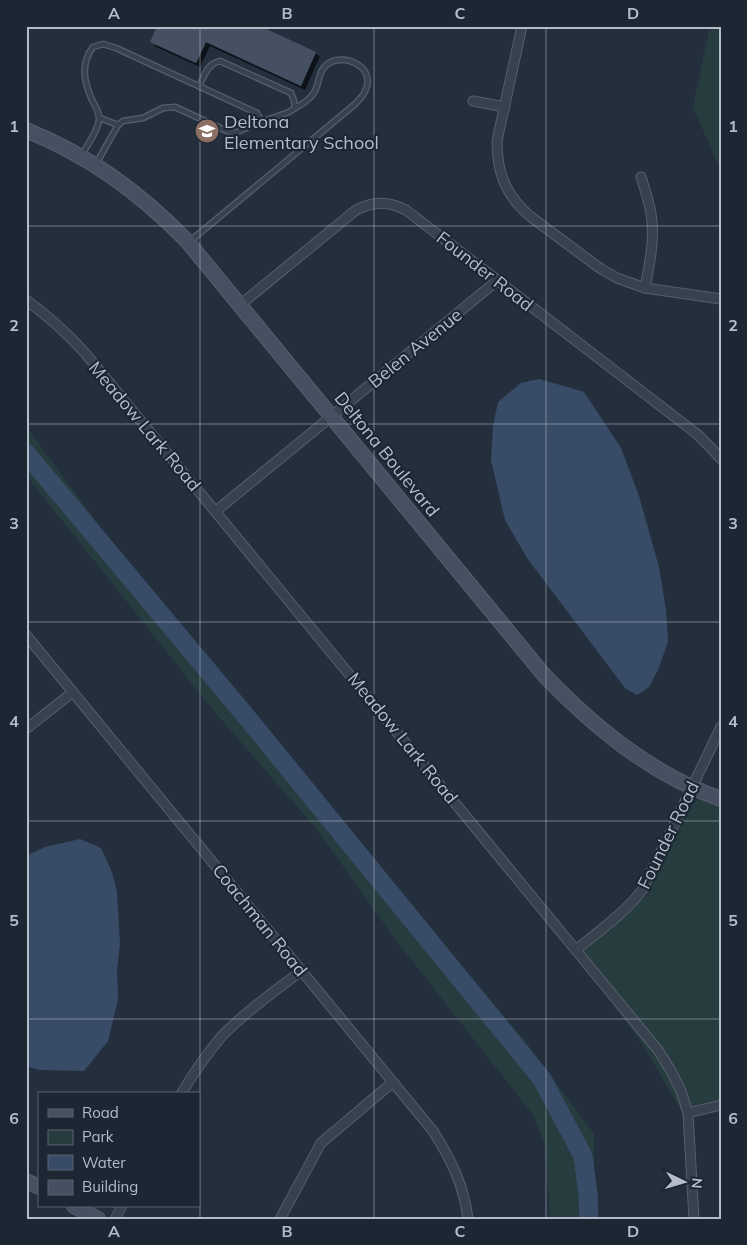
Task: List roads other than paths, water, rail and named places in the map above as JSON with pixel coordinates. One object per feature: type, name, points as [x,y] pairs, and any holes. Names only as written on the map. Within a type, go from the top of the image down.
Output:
[{"type":"main road","name":"Deltona Boulevard","points":[[26,130],[81,156],[114,177],[143,199],[188,242],[544,675],[567,700],[618,743],[649,763],[692,787],[721,799]]},
{"type":"main road","points":[[26,1181],[38,1187]]},
{"type":"main road","points":[[78,1208],[98,1219]]},
{"type":"street","points":[[522,26],[497,141],[497,157],[500,172],[510,196],[531,217],[601,269],[617,278],[646,288],[721,299]]},
{"type":"street","points":[[473,101],[505,107]]},
{"type":"street","points":[[641,177],[649,202],[652,222],[652,242],[646,288]]},
{"type":"street","name":"Founder Road","points":[[240,305],[356,210],[366,205],[377,203],[399,206],[697,434],[721,460]]},
{"type":"street","name":"Belen Avenue","points":[[216,511],[498,280]]},
{"type":"street","name":"Meadow Lark Road","points":[[26,300],[60,327],[85,353],[658,1050],[672,1071],[688,1113],[694,1219]]},
{"type":"street","name":"Coachman Road","points":[[26,635],[433,1131],[455,1170],[462,1189],[468,1219]]},
{"type":"street","points":[[26,730],[73,692]]},
{"type":"street","name":"Founder Road","points":[[576,950],[635,901],[643,889],[721,727]]},
{"type":"street","points":[[182,1092],[191,1076],[222,1036],[301,971]]},
{"type":"street","points":[[280,1219],[321,1143],[393,1082]]},
{"type":"street","points":[[688,1113],[721,1105]]},
{"type":"lane","points":[[81,156],[98,126],[100,118],[85,80],[84,66],[88,54],[93,47],[103,44],[116,48],[257,113],[260,118],[258,123]]},
{"type":"lane","points":[[96,165],[118,125],[123,121],[143,118],[162,108],[175,107],[234,133],[289,112],[309,100],[315,91],[320,71],[329,63],[342,60],[351,61],[360,66],[366,74],[367,85],[362,97],[188,242]]},
{"type":"lane","points":[[199,86],[209,66],[214,62],[220,62],[291,94],[295,108]]},
{"type":"lane","points":[[100,118],[118,125]]},
{"type":"water","points":[[539,379],[584,392],[621,448],[639,496],[659,567],[666,610],[668,642],[658,670],[649,687],[637,695],[625,688],[527,558],[505,520],[491,460],[493,426],[498,402],[521,383]]},
{"type":"water","points":[[80,839],[101,848],[112,872],[117,892],[120,944],[117,970],[118,999],[108,1041],[84,1071],[39,1070],[26,1066],[26,856],[45,847]]},
{"type":"waterway","points":[[26,453],[245,715],[542,1079],[583,1156],[589,1219]]},
{"type":"place","name":"Deltona Elementary School","points":[[207,131]]}]
